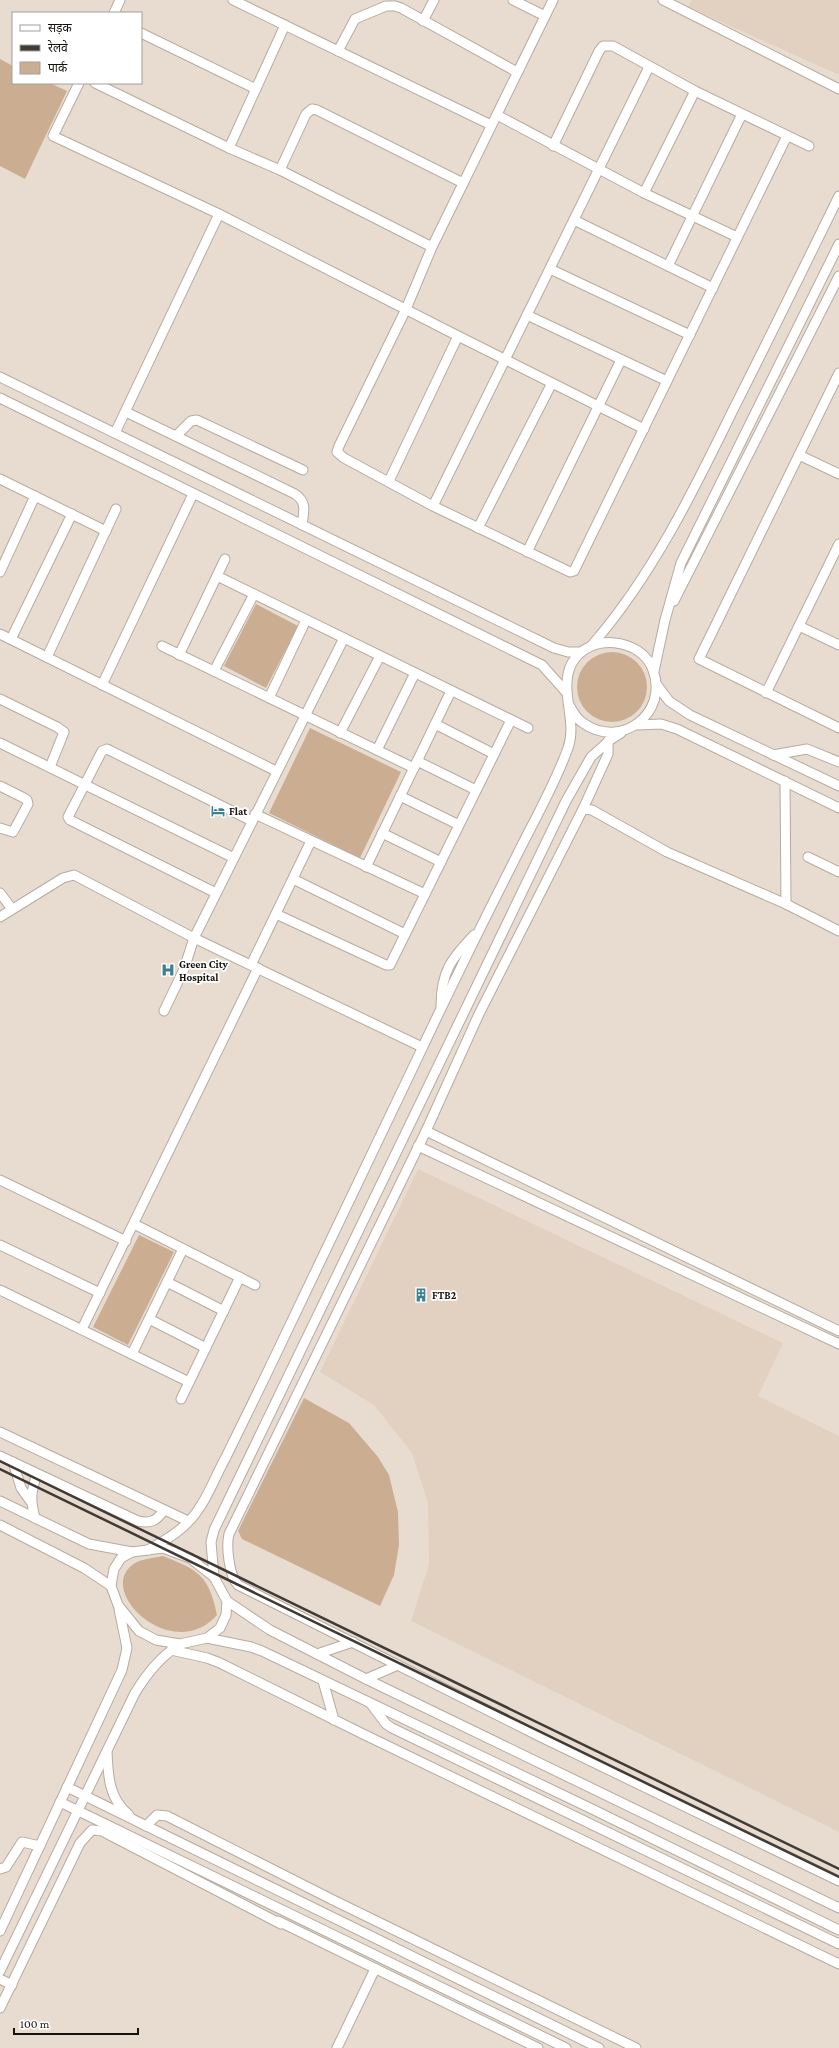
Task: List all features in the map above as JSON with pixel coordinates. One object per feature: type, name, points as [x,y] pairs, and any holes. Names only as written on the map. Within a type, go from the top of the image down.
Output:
[{"type":"street","points":[[114,12],[120,0]]},
{"type":"street","points":[[233,0],[491,125]]},
{"type":"street","points":[[423,21],[434,0]]},
{"type":"street","points":[[514,0],[545,16]]},
{"type":"street","points":[[553,0],[432,247],[406,309],[338,449],[339,454],[344,458],[433,506],[570,572],[574,572],[787,136]]},
{"type":"street","points":[[663,0],[679,4],[839,89]]},
{"type":"street","points":[[338,51],[354,19],[386,6],[395,6],[517,72]]},
{"type":"street","points":[[229,148],[285,25]]},
{"type":"street","points":[[142,33],[256,89]]},
{"type":"street","points":[[553,146],[601,48],[604,46],[613,46],[695,91],[809,146]]},
{"type":"street","points":[[433,506],[649,67]]},
{"type":"street","points":[[79,84],[53,136],[219,214],[644,429]]},
{"type":"street","points":[[97,84],[229,148],[280,170],[432,247]]},
{"type":"street","points":[[644,193],[695,91]]},
{"type":"street","points":[[280,170],[306,114],[312,109],[325,112],[393,149],[463,183]]},
{"type":"street","points":[[668,266],[742,114]]},
{"type":"street","points":[[497,115],[644,193],[737,237]]},
{"type":"street","points":[[148,1550],[168,1539],[200,1508],[248,1412],[422,1047],[550,789],[569,745],[570,724],[566,682],[573,662],[581,652],[592,645],[610,625],[662,547],[691,496],[839,196]]},
{"type":"street","points":[[115,433],[219,214]]},
{"type":"street","points":[[574,220],[713,288]]},
{"type":"street","points":[[654,671],[665,620],[681,563],[839,244]]},
{"type":"street","points":[[550,269],[690,335]]},
{"type":"street","points":[[665,620],[839,276]]},
{"type":"street","points":[[527,315],[667,382]]},
{"type":"street","points":[[389,481],[458,336]]},
{"type":"street","points":[[528,552],[621,360]]},
{"type":"street","points":[[839,373],[700,658],[700,661],[839,728]]},
{"type":"street","points":[[0,377],[554,648],[568,652],[581,652]]},
{"type":"street","points":[[478,528],[552,383]]},
{"type":"street","points":[[0,398],[542,665],[567,693]]},
{"type":"street","points":[[126,412],[302,499],[305,506],[302,525]]},
{"type":"street","points":[[176,436],[191,420],[197,420],[303,470]]},
{"type":"street","points":[[799,455],[839,474]]},
{"type":"street","points":[[0,479],[106,531]]},
{"type":"street","points":[[102,684],[193,494]]},
{"type":"street","points":[[0,572],[36,496]]},
{"type":"street","points":[[47,657],[116,509]]},
{"type":"street","points":[[12,639],[72,514]]},
{"type":"street","points":[[766,693],[839,544]]},
{"type":"street","points":[[179,655],[225,559]]},
{"type":"street","points":[[217,576],[528,728]]},
{"type":"street","points":[[214,671],[254,594]]},
{"type":"street","points":[[269,698],[306,620]]},
{"type":"street","points":[[799,626],[839,645]]},
{"type":"street","points":[[0,634],[276,771]]},
{"type":"street","points":[[164,1011],[184,969],[194,938],[276,771],[344,638]]},
{"type":"street","points":[[592,645],[620,642],[635,648],[650,664],[654,671],[657,685],[668,701],[690,715],[839,786]]},
{"type":"street","points":[[162,646],[377,750],[476,790]]},
{"type":"street","points":[[340,733],[380,656]]},
{"type":"street","points":[[377,750],[415,673]]},
{"type":"street","points":[[637,725],[652,707],[657,685]]},
{"type":"street","points":[[366,867],[451,691]]},
{"type":"street","points":[[0,699],[58,726],[64,732],[50,767]]},
{"type":"street","points":[[568,703],[575,715],[583,723],[589,726],[602,732],[611,733],[626,730]]},
{"type":"street","points":[[276,914],[388,966],[391,963],[511,720]]},
{"type":"street","points":[[435,724],[494,754]]},
{"type":"street","points":[[214,1577],[211,1542],[214,1530],[566,801],[591,756],[608,741],[626,730],[637,725],[661,724],[677,729],[839,808]]},
{"type":"street","points":[[608,741],[608,754],[583,810],[479,1014],[426,1131],[229,1534],[227,1545],[236,1584],[541,1737],[839,1881]]},
{"type":"street","points":[[0,743],[234,858]]},
{"type":"street","points":[[216,893],[70,820],[68,817],[102,751],[107,748],[253,818],[311,841],[425,894]]},
{"type":"street","points":[[773,754],[807,749],[839,762]]},
{"type":"street","points":[[785,781],[786,904]]},
{"type":"street","points":[[0,786],[27,800],[28,804],[13,832],[0,828]]},
{"type":"street","points":[[400,796],[459,824]]},
{"type":"street","points":[[583,810],[592,810],[667,852],[786,904],[839,930]]},
{"type":"street","points":[[382,833],[441,862]]},
{"type":"street","points":[[82,1330],[134,1224],[255,967],[276,914],[311,841]]},
{"type":"street","points":[[808,857],[839,872]]},
{"type":"street","points":[[0,917],[63,878],[74,876],[194,938],[422,1047]]},
{"type":"street","points":[[293,878],[405,934]]},
{"type":"street","points":[[0,893],[12,909]]},
{"type":"street","points":[[426,1131],[839,1331]]},
{"type":"street","points":[[418,1146],[839,1344]]},
{"type":"street","points":[[0,1180],[126,1240]]},
{"type":"street","points":[[134,1224],[255,1285]]},
{"type":"street","points":[[0,1245],[100,1292]]},
{"type":"street","points":[[132,1354],[183,1249]]},
{"type":"street","points":[[181,1399],[240,1277]]},
{"type":"street","points":[[167,1282],[224,1311]]},
{"type":"street","points":[[0,1290],[189,1382]]},
{"type":"street","points":[[317,1316],[332,1322]]},
{"type":"street","points":[[149,1319],[206,1348]]},
{"type":"street","points":[[0,1432],[188,1521]]},
{"type":"street","points":[[0,1456],[138,1521],[152,1522],[157,1519],[164,1510]]},
{"type":"street","points":[[13,1462],[21,1488],[31,1502]]},
{"type":"street","points":[[35,1518],[31,1502],[31,1491],[37,1474]]},
{"type":"street","points":[[0,1501],[89,1544],[132,1552],[163,1548],[190,1558],[214,1577],[227,1601],[270,1630],[366,1679],[839,1908]]},
{"type":"street","points":[[1,1527],[84,1568],[111,1586]]},
{"type":"street","points":[[0,1931],[122,1670],[127,1648],[118,1605],[111,1586],[114,1569],[121,1558],[132,1552]]},
{"type":"street","points":[[207,1638],[220,1628],[226,1615],[227,1601]]},
{"type":"street","points":[[118,1605],[139,1631],[148,1637],[180,1644]]},
{"type":"street","points":[[0,1971],[144,1678],[163,1656],[180,1644],[207,1638],[251,1647],[592,1808],[839,1930]]},
{"type":"street","points":[[317,1654],[353,1642]]},
{"type":"street","points":[[171,1650],[207,1658],[220,1663],[334,1720],[839,1964]]},
{"type":"street","points":[[366,1679],[398,1665]]},
{"type":"street","points":[[323,1681],[334,1720]]},
{"type":"street","points":[[370,1704],[386,1724],[392,1728],[839,1944]]},
{"type":"street","points":[[107,1751],[108,1777],[113,1795],[123,1809],[143,1825]]},
{"type":"street","points":[[67,1787],[599,2048]]},
{"type":"street","points":[[60,1802],[566,2048]]},
{"type":"street","points":[[143,1825],[157,1815],[167,1816],[359,1913],[636,2048]]},
{"type":"street","points":[[0,2008],[80,1843],[92,1830],[102,1830],[281,1924],[538,2048]]},
{"type":"street","points":[[66,1836],[80,1843]]},
{"type":"street","points":[[0,1868],[6,1867],[22,1842],[25,1841],[40,1846]]},
{"type":"street","points":[[236,1887],[281,1924]]},
{"type":"street","points":[[337,2048],[375,1969]]},
{"type":"street","points":[[0,1979],[12,1985]]},
{"type":"shaded area","points":[[692,0],[839,0],[839,75],[688,7]]},
{"type":"shaded area","points":[[418,1169],[783,1343],[758,1396],[839,1436],[839,1832],[411,1621],[429,1564],[428,1503],[412,1453],[374,1405],[320,1372]]},
{"type":"green space","points":[[0,59],[12,65],[12,84],[52,84],[67,91],[25,179],[0,166]]},
{"type":"green space","points":[[256,604],[298,626],[266,688],[224,666]]},
{"type":"green space","points":[[612,652],[625,655],[637,662],[644,674],[647,687],[644,700],[637,712],[625,719],[612,722],[599,719],[587,712],[580,700],[577,687],[580,674],[587,662],[599,655]]},
{"type":"green space","points":[[310,728],[401,772],[360,858],[269,813]]},
{"type":"green space","points":[[139,1235],[174,1252],[128,1345],[93,1327]]},
{"type":"green space","points":[[304,1398],[349,1423],[378,1457],[389,1475],[398,1512],[399,1545],[394,1575],[380,1606],[242,1539],[238,1531]]},
{"type":"green space","points":[[163,1556],[193,1570],[206,1582],[214,1602],[217,1615],[200,1628],[181,1632],[162,1628],[146,1619],[132,1607],[124,1592],[123,1578],[131,1566],[142,1560]]},
{"type":"railway","points":[[0,1461],[839,1869]]},
{"type":"railway","points":[[0,1469],[839,1877]]},
{"type":"place","name":"Flat","points":[[218,811]]},
{"type":"place","name":"Green City Hospital","points":[[168,970]]},
{"type":"place","name":"FTB2","points":[[421,1295]]}]
